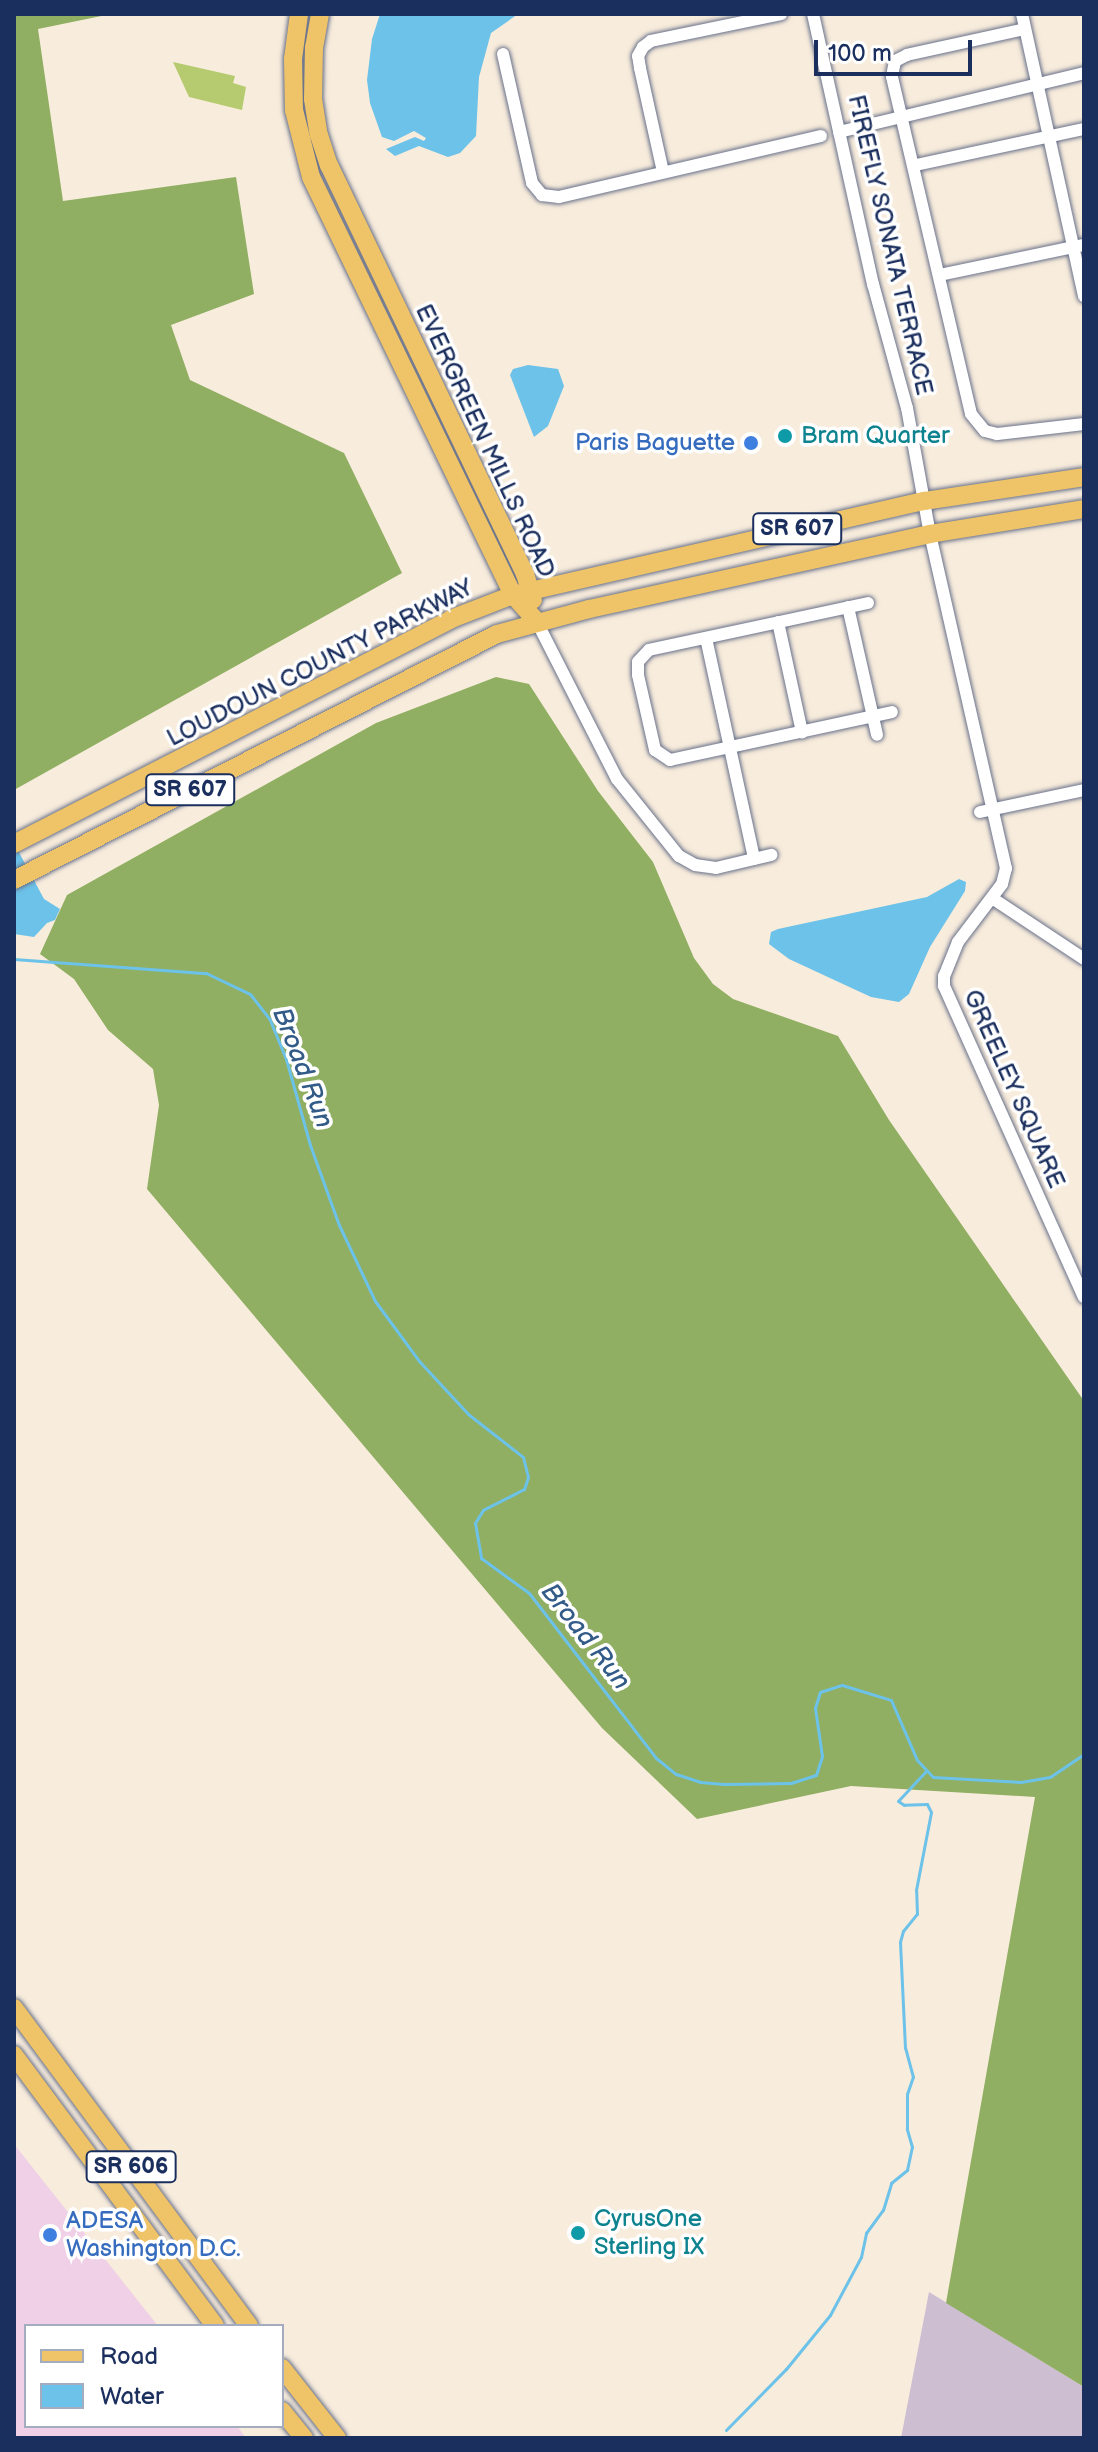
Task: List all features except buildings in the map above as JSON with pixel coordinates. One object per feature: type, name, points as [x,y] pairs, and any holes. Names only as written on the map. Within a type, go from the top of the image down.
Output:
[{"type":"main road","name":"EVERGREEN MILLS ROAD","points":[[299,14],[293,59],[294,110],[311,177],[537,622]]},
{"type":"main road","name":"EVERGREEN MILLS ROAD","points":[[320,14],[314,47],[313,99],[319,135],[329,165],[522,592]]},
{"type":"main road","name":"LOUDOUN COUNTY PARKWAY","points":[[14,844],[451,619],[522,592],[924,501],[1084,477]]},
{"type":"main road","name":"SR 607","points":[[14,880],[471,645],[537,622],[930,534],[1084,509]]},
{"type":"main road","name":"SR 606","points":[[14,2008],[248,2324]]},
{"type":"main road","name":"SR 606","points":[[14,2055],[214,2324]]},
{"type":"main road","points":[[284,2371],[337,2438]]},
{"type":"main road","points":[[284,2413],[304,2438]]},
{"type":"street","points":[[663,172],[638,56],[643,47],[651,41],[781,14]]},
{"type":"street","name":"FIREFLY SONATA TERRACE","points":[[813,14],[873,284],[907,408],[930,534]]},
{"type":"street","points":[[1022,14],[1048,137],[1079,246],[1084,296]]},
{"type":"street","points":[[1025,29],[900,58],[892,69],[892,77],[916,165],[971,414],[979,426],[997,434],[1084,424]]},
{"type":"street","points":[[503,54],[532,183],[542,195],[559,197],[821,136]]},
{"type":"street","points":[[839,132],[1084,73]]},
{"type":"street","points":[[916,165],[1084,129]]},
{"type":"street","points":[[940,275],[1079,246]]},
{"type":"street","name":"GREELEY SQUARE","points":[[930,534],[1006,868],[1006,877],[958,942],[944,976],[944,986],[1084,1297]]},
{"type":"street","points":[[868,603],[649,650],[638,662],[638,675],[659,756],[675,760],[892,712]]},
{"type":"street","points":[[848,607],[877,735]]},
{"type":"street","points":[[537,622],[617,779],[679,856],[695,865],[716,868],[771,855]]},
{"type":"street","points":[[778,622],[802,732]]},
{"type":"street","points":[[706,638],[754,859]]},
{"type":"street","points":[[980,812],[1084,790]]},
{"type":"street","points":[[992,898],[1084,959]]},
{"type":"shaded area","name":"ADESA Washington D.C.","points":[[14,2144],[156,2324],[24,2324],[24,2428],[238,2428],[246,2438],[14,2438]]},
{"type":"shaded area","points":[[929,2292],[1084,2387],[1084,2438],[901,2438]]},
{"type":"green space","points":[[14,14],[111,14],[38,29],[63,201],[236,177],[254,294],[171,325],[190,380],[344,453],[402,573],[14,790]]},
{"type":"green space","points":[[173,62],[235,76],[233,83],[246,87],[242,110],[189,97]]},
{"type":"green space","points":[[496,677],[529,684],[598,791],[653,862],[694,958],[713,984],[733,999],[838,1036],[889,1120],[1084,1401],[1084,2387],[946,2303],[1035,1797],[851,1786],[697,1819],[602,1728],[147,1189],[159,1105],[153,1069],[108,1030],[74,979],[40,954],[67,895],[376,723]]},
{"type":"water","points":[[380,14],[518,14],[491,33],[479,77],[476,136],[460,153],[448,157],[419,146],[395,156],[386,149],[415,137],[424,141],[426,138],[414,131],[394,141],[382,137],[370,103],[367,80],[372,39]]},
{"type":"water","points":[[528,365],[558,369],[564,386],[548,426],[534,437],[510,375],[513,369]]},
{"type":"water","points":[[14,843],[44,899],[60,909],[55,920],[47,923],[34,937],[14,934]]},
{"type":"water","points":[[959,879],[966,882],[965,891],[930,947],[909,994],[899,1002],[871,997],[789,959],[769,944],[771,932],[778,929],[927,897]]},
{"type":"waterway","name":"Broad Run","points":[[14,959],[206,973],[250,994],[270,1020],[286,1059],[310,1145],[339,1225],[375,1301],[419,1361],[468,1414],[523,1457],[528,1477],[524,1489],[483,1510],[475,1523],[481,1558],[529,1593],[656,1758],[676,1774],[700,1782],[724,1784],[791,1783],[816,1775],[822,1756],[815,1708],[820,1692],[842,1685],[891,1700],[917,1760],[933,1777],[1021,1782],[1050,1777],[1084,1754]]},
{"type":"waterway","points":[[726,2430],[786,2369],[830,2315],[861,2257],[866,2233],[883,2210],[891,2183],[907,2170],[912,2147],[907,2129],[907,2094],[913,2077],[905,2048],[900,1942],[903,1931],[917,1914],[916,1890],[931,1812],[927,1804],[904,1805],[898,1801],[926,1771]]},
{"type":"place","name":"Bram Quarter","points":[[785,436]]},
{"type":"place","name":"Paris Baguette","points":[[751,443]]},
{"type":"place","name":"CyrusOne Sterling IX","points":[[578,2233]]},
{"type":"place","name":"ADESA Washington D.C.","points":[[50,2235]]}]
